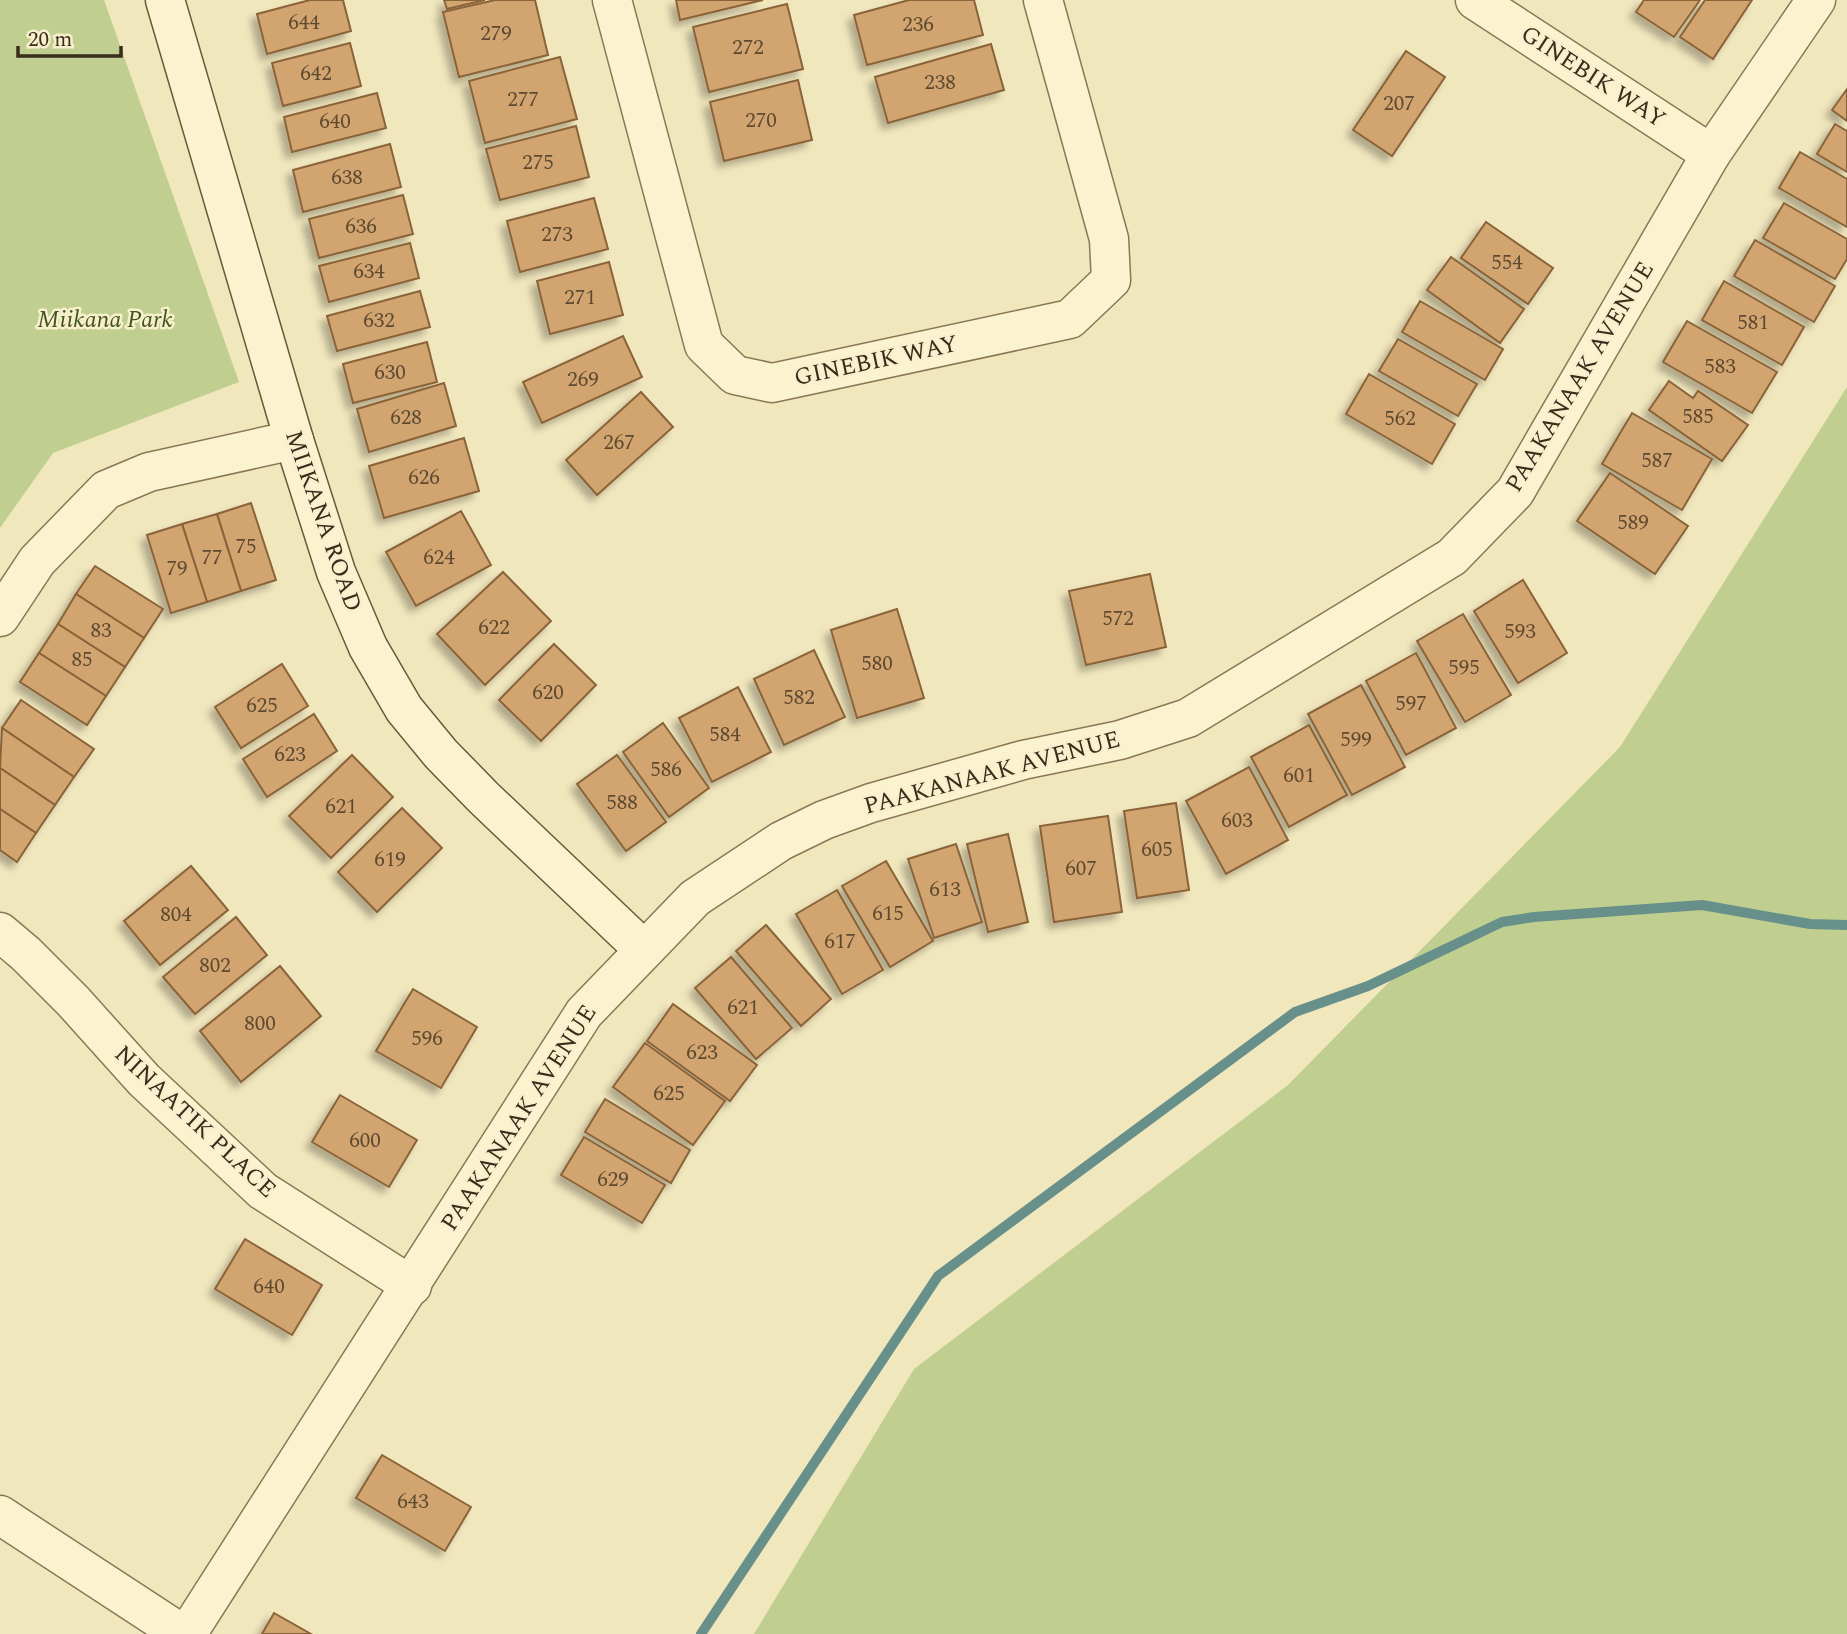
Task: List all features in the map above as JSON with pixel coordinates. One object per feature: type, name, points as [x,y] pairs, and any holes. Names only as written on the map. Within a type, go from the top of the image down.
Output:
[{"type":"street","name":"MIIKANA ROAD","points":[[165,0],[294,439],[336,572],[368,647],[404,709],[441,754],[643,949]]},
{"type":"street","name":"GINEBIK WAY","points":[[612,0],[704,345],[735,375],[772,383],[1070,319],[1111,279],[1110,239],[1043,6],[1044,0]]},
{"type":"street","name":"GINEBIK WAY","points":[[1475,0],[1711,154]]},
{"type":"street","name":"PAAKANAAK AVENUE","points":[[185,1634],[584,1013],[643,949],[695,898],[781,841],[824,820],[871,803],[1010,763],[1120,740],[1188,718],[1452,557],[1515,492],[1711,154],[1816,0]]},
{"type":"street","points":[[0,617],[37,561],[106,490],[149,472],[294,439]]},
{"type":"street","name":"NINAATIK PLACE","points":[[0,932],[74,1000],[144,1080],[263,1191],[411,1286]]},
{"type":"street","points":[[0,1515],[185,1634]]},
{"type":"green space","name":"Miikana Park","points":[[0,0],[104,0],[239,382],[53,453],[0,528]]},
{"type":"green space","points":[[1847,387],[1847,1634],[754,1634],[914,1369],[1288,1085],[1620,747]]},
{"type":"building","points":[[310,0],[343,0],[351,31],[267,54],[257,14]]},
{"type":"building","points":[[444,0],[485,0],[447,9]]},
{"type":"building","points":[[495,0],[535,0],[548,55],[459,77],[443,12]]},
{"type":"building","points":[[676,0],[763,0],[680,20]]},
{"type":"building","points":[[909,0],[974,0],[983,35],[867,65],[854,15]]},
{"type":"building","points":[[1644,0],[1700,0],[1674,37],[1636,12]]},
{"type":"building","points":[[1705,0],[1752,0],[1713,59],[1680,37]]},
{"type":"building","points":[[787,4],[803,69],[709,92],[693,27]]},
{"type":"building","points":[[350,43],[361,86],[283,106],[272,63]]},
{"type":"building","points":[[991,44],[1004,90],[888,123],[875,77]]},
{"type":"building","points":[[1406,51],[1445,77],[1392,156],[1353,130]]},
{"type":"building","points":[[560,57],[577,119],[485,143],[469,81]]},
{"type":"building","points":[[798,80],[812,140],[724,161],[710,102]]},
{"type":"building","points":[[1847,89],[1847,121],[1832,110]]},
{"type":"building","points":[[377,93],[386,128],[292,152],[284,117]]},
{"type":"building","points":[[1835,124],[1847,131],[1847,172],[1817,154]]},
{"type":"building","points":[[576,126],[589,177],[500,200],[486,149]]},
{"type":"building","points":[[390,144],[401,187],[303,212],[293,170]]},
{"type":"building","points":[[1800,152],[1847,179],[1847,227],[1779,188]]},
{"type":"building","points":[[403,195],[413,234],[319,258],[309,219]]},
{"type":"building","points":[[594,198],[608,249],[520,272],[507,221]]},
{"type":"building","points":[[1784,203],[1847,239],[1847,259],[1835,279],[1763,238]]},
{"type":"building","points":[[1486,222],[1553,268],[1528,304],[1461,258]]},
{"type":"building","points":[[1755,240],[1835,286],[1814,322],[1734,276]]},
{"type":"building","points":[[410,243],[419,278],[329,302],[319,266]]},
{"type":"building","points":[[1451,257],[1524,309],[1500,343],[1427,290]]},
{"type":"building","points":[[609,262],[623,315],[550,334],[537,281]]},
{"type":"building","points":[[1724,281],[1804,327],[1782,365],[1702,320]]},
{"type":"building","points":[[420,291],[430,327],[337,351],[327,316]]},
{"type":"building","points":[[1420,301],[1503,349],[1485,380],[1402,332]]},
{"type":"building","points":[[1687,321],[1777,372],[1752,413],[1663,362]]},
{"type":"building","points":[[623,336],[642,377],[542,423],[523,382]]},
{"type":"building","points":[[1398,339],[1477,384],[1458,416],[1379,371]]},
{"type":"building","points":[[427,342],[437,382],[353,403],[343,364]]},
{"type":"building","points":[[1369,374],[1455,424],[1432,464],[1346,414]]},
{"type":"building","points":[[1669,381],[1693,398],[1698,391],[1748,425],[1722,461],[1649,410]]},
{"type":"building","points":[[444,383],[456,426],[369,452],[357,409]]},
{"type":"building","points":[[641,392],[673,427],[597,495],[566,460]]},
{"type":"building","points":[[1632,413],[1712,459],[1682,510],[1602,464]]},
{"type":"building","points":[[464,438],[479,491],[384,518],[369,466]]},
{"type":"building","points":[[1610,473],[1688,526],[1655,574],[1577,521]]},
{"type":"building","points":[[251,503],[276,580],[241,591],[217,514]]},
{"type":"building","points":[[461,511],[491,565],[416,606],[386,552]]},
{"type":"building","points":[[217,514],[241,591],[207,602],[182,524]]},
{"type":"building","points":[[182,524],[207,602],[171,613],[147,535]]},
{"type":"building","points":[[95,566],[163,609],[144,638],[76,594]]},
{"type":"building","points":[[503,572],[551,621],[485,685],[437,634]]},
{"type":"building","points":[[1150,574],[1166,647],[1086,665],[1069,591]]},
{"type":"building","points":[[1523,580],[1567,653],[1518,683],[1474,611]]},
{"type":"building","points":[[76,594],[144,638],[125,667],[58,624]]},
{"type":"building","points":[[897,609],[924,698],[857,718],[831,630]]},
{"type":"building","points":[[1463,614],[1511,695],[1465,722],[1417,641]]},
{"type":"building","points":[[58,624],[125,667],[106,696],[39,653]]},
{"type":"building","points":[[554,644],[596,685],[541,741],[499,700]]},
{"type":"building","points":[[814,650],[845,717],[784,745],[754,679]]},
{"type":"building","points":[[39,653],[106,696],[87,725],[20,682]]},
{"type":"building","points":[[1416,653],[1456,728],[1406,755],[1366,681]]},
{"type":"building","points":[[282,664],[308,706],[241,748],[215,707]]},
{"type":"building","points":[[1361,685],[1405,767],[1352,795],[1308,714]]},
{"type":"building","points":[[738,687],[771,752],[712,782],[679,718]]},
{"type":"building","points":[[21,700],[94,749],[74,777],[2,728]]},
{"type":"building","points":[[314,714],[337,751],[267,797],[243,759]]},
{"type":"building","points":[[663,723],[709,788],[669,817],[623,752]]},
{"type":"building","points":[[1309,725],[1347,795],[1289,827],[1251,757]]},
{"type":"building","points":[[2,728],[74,777],[55,805],[0,768]]},
{"type":"building","points":[[352,755],[393,797],[331,858],[289,816]]},
{"type":"building","points":[[617,755],[666,822],[626,851],[577,784]]},
{"type":"building","points":[[1249,767],[1288,840],[1226,874],[1186,801]]},
{"type":"building","points":[[0,768],[55,805],[36,833],[0,809]]},
{"type":"building","points":[[1176,803],[1189,890],[1137,898],[1124,811]]},
{"type":"building","points":[[402,808],[442,848],[377,912],[338,872]]},
{"type":"building","points":[[0,809],[36,833],[17,862],[0,850]]},
{"type":"building","points":[[1108,816],[1122,912],[1054,922],[1040,826]]},
{"type":"building","points":[[1008,834],[1028,922],[988,932],[967,844]]},
{"type":"building","points":[[956,844],[982,922],[934,938],[908,859]]},
{"type":"building","points":[[886,861],[933,941],[890,967],[842,886]]},
{"type":"building","points":[[191,866],[228,910],[160,965],[124,921]]},
{"type":"building","points":[[837,890],[883,970],[842,994],[796,914]]},
{"type":"building","points":[[236,917],[267,955],[195,1014],[163,977]]},
{"type":"building","points":[[766,925],[831,999],[801,1026],[736,951]]},
{"type":"building","points":[[731,957],[792,1028],[756,1059],[695,988]]},
{"type":"building","points":[[280,966],[321,1016],[241,1082],[200,1031]]},
{"type":"building","points":[[413,989],[477,1027],[441,1088],[376,1051]]},
{"type":"building","points":[[673,1004],[757,1065],[730,1101],[647,1041]]},
{"type":"building","points":[[645,1043],[725,1101],[693,1145],[613,1087]]},
{"type":"building","points":[[340,1095],[417,1140],[389,1187],[312,1142]]},
{"type":"building","points":[[605,1099],[690,1150],[671,1183],[585,1132]]},
{"type":"building","points":[[584,1137],[665,1185],[642,1223],[561,1175]]},
{"type":"building","points":[[245,1239],[322,1285],[292,1335],[215,1289]]},
{"type":"building","points":[[382,1455],[471,1507],[445,1551],[356,1498]]},
{"type":"building","points":[[274,1613],[311,1634],[262,1634]]},
{"type":"waterway","points":[[701,1634],[938,1276],[1295,1012],[1368,986],[1502,922],[1534,917],[1702,905],[1810,924],[1847,925]]}]
